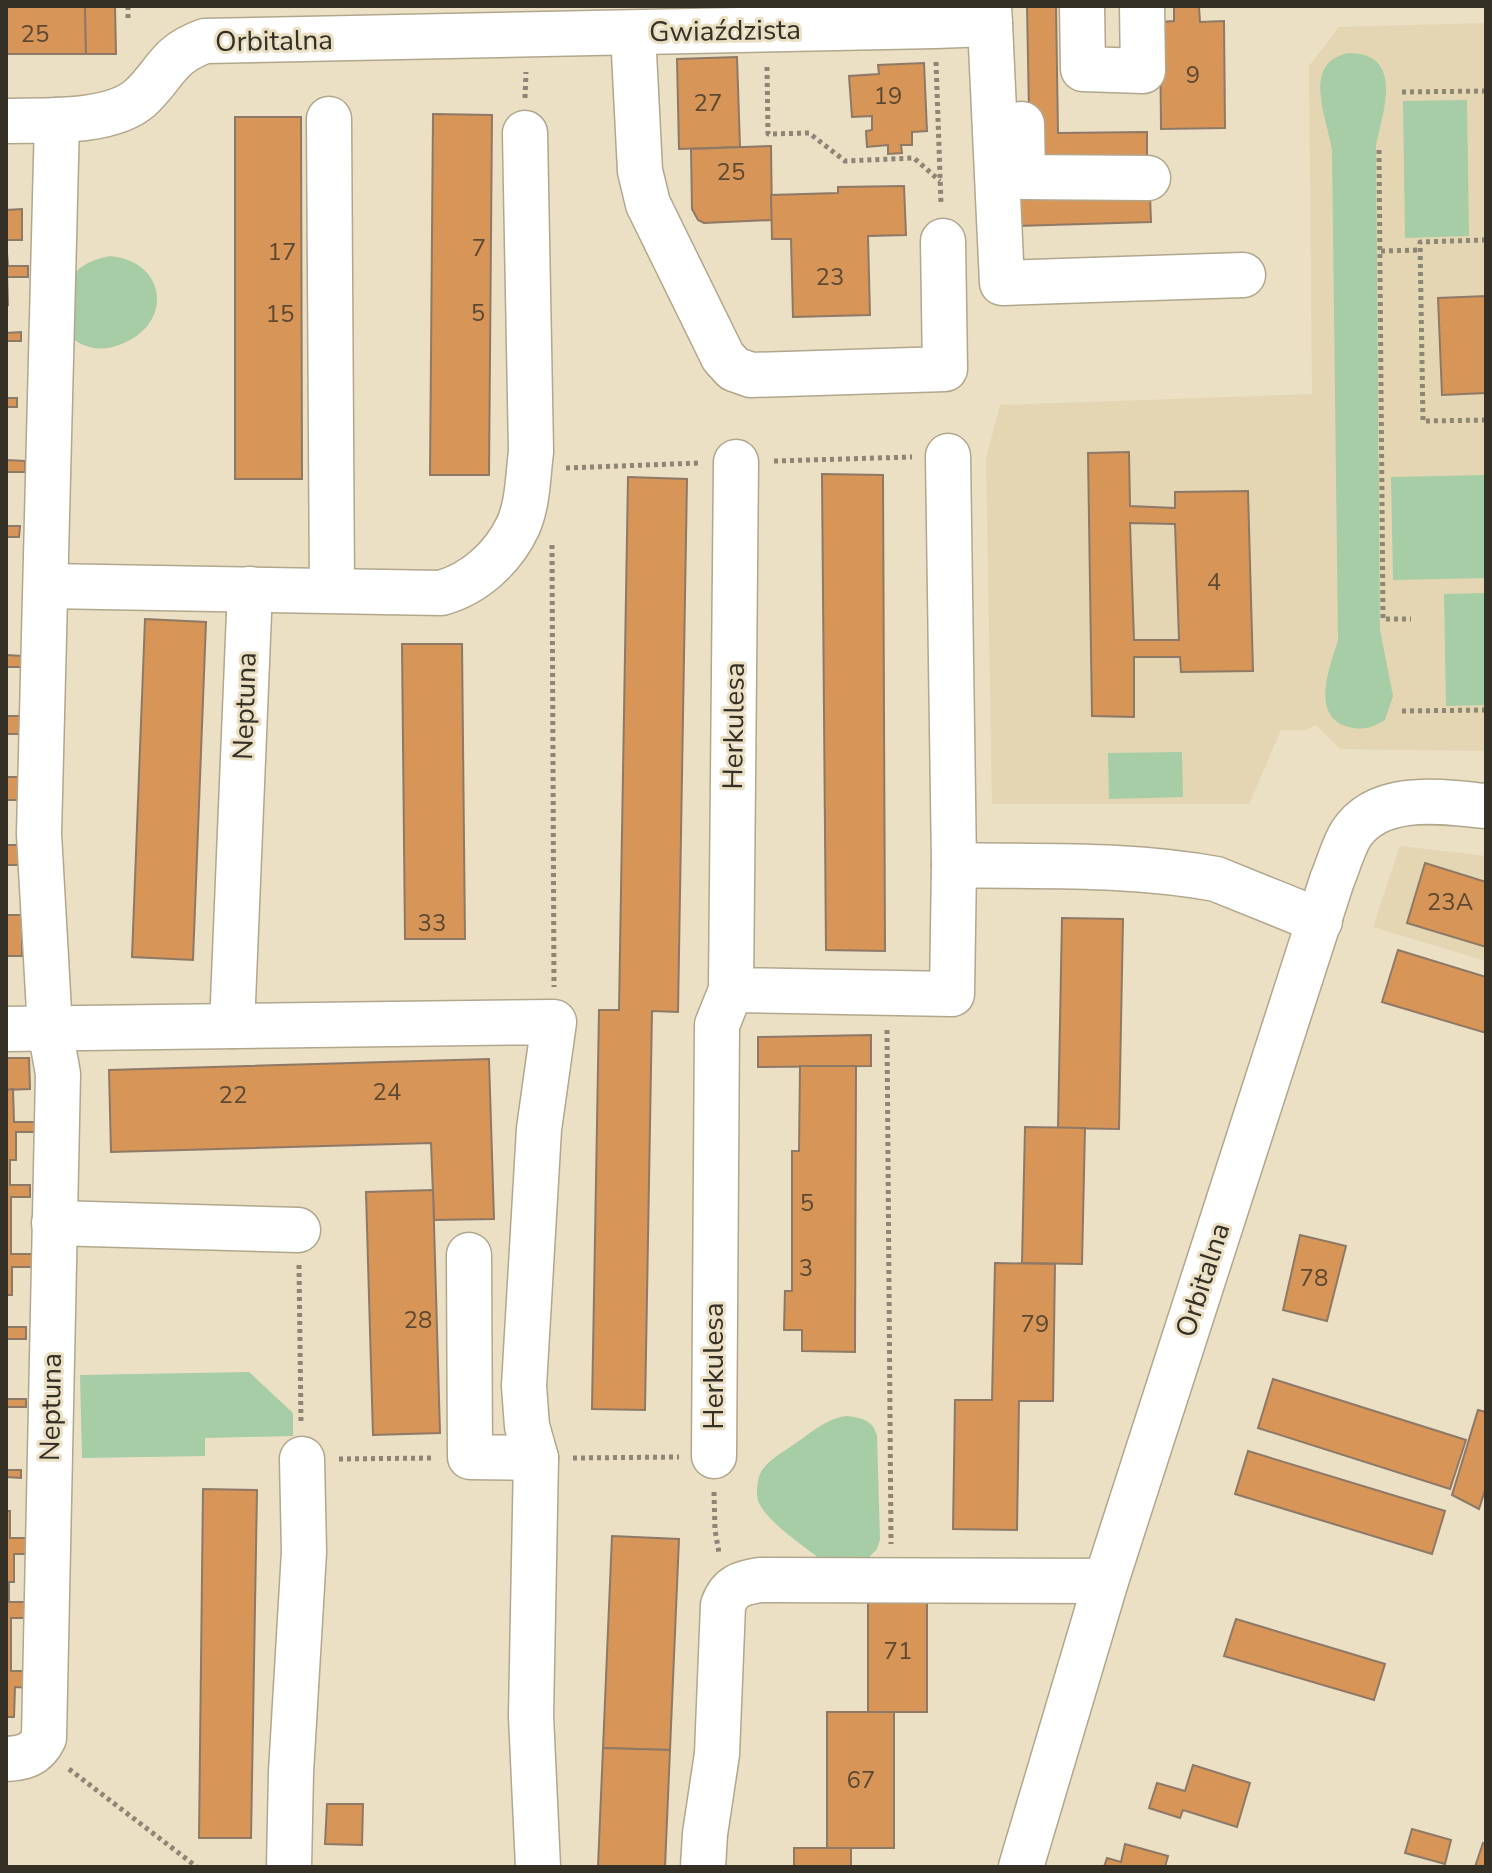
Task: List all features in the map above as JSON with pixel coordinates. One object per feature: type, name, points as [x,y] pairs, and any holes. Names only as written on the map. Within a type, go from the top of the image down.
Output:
[{"type":"street","points":[[1082,6],[1083,69],[1143,71],[1142,6]]},
{"type":"street","points":[[1000,12],[1023,177],[1148,178]]},
{"type":"street","points":[[1000,12],[1002,283],[1243,275]]},
{"type":"street","name":"Gwiaździsta","points":[[442,21],[546,25],[633,33],[813,18],[935,26],[1000,12]]},
{"type":"street","name":"Orbitalna","points":[[6,121],[57,120],[105,114],[127,107],[140,97],[184,48],[205,41],[442,21]]},
{"type":"street","points":[[633,33],[640,171],[648,204],[723,357],[734,369],[751,375],[945,369],[943,241]]},
{"type":"street","points":[[329,119],[332,590]]},
{"type":"street","name":"Neptuna","points":[[23,1753],[44,1738],[58,1074],[50,1029],[39,834],[57,120]]},
{"type":"street","points":[[47,586],[441,593],[460,588],[481,573],[502,551],[519,524],[529,469],[525,133]]},
{"type":"street","points":[[731,990],[952,994],[954,865],[948,456]]},
{"type":"street","name":"Herkulesa","points":[[714,1456],[717,1025],[731,990],[736,462]]},
{"type":"street","name":"Neptuna","points":[[232,1026],[250,589]]},
{"type":"street","name":"Orbitalna","points":[[1021,1867],[1106,1581],[1350,835],[1363,819],[1385,807],[1417,802],[1486,806]]},
{"type":"street","points":[[954,865],[1150,869],[1202,876],[1320,921]]},
{"type":"street","points":[[6,1029],[554,1022],[539,1129],[524,1386],[525,1417],[536,1458],[531,1716],[538,1867]]},
{"type":"street","points":[[54,1223],[298,1230]]},
{"type":"street","points":[[469,1255],[470,1457],[536,1458]]},
{"type":"street","points":[[289,1867],[291,1772],[304,1552],[302,1459]]},
{"type":"street","points":[[703,1867],[717,1754],[723,1605],[733,1587],[760,1580],[1106,1581]]},
{"type":"path","points":[[128,6],[128,22]]},
{"type":"path","points":[[525,133],[546,25]]},
{"type":"path","points":[[935,26],[943,241]]},
{"type":"path","points":[[767,54],[768,134],[809,133],[845,161],[914,158],[940,181]]},
{"type":"path","points":[[1402,92],[1486,91]]},
{"type":"path","points":[[1379,150],[1383,619],[1411,619]]},
{"type":"path","points":[[1486,240],[1420,242],[1423,421],[1486,420]]},
{"type":"path","points":[[1381,251],[1420,250]]},
{"type":"path","points":[[529,469],[948,456]]},
{"type":"path","points":[[552,544],[554,1022]]},
{"type":"path","points":[[1402,711],[1486,710]]},
{"type":"path","points":[[887,993],[891,1580]]},
{"type":"path","points":[[298,1230],[302,1459],[470,1457]]},
{"type":"path","points":[[536,1458],[714,1456],[717,1546],[722,1567],[733,1587]]},
{"type":"path","points":[[23,1753],[197,1867]]},
{"type":"shaded area","points":[[1486,23],[1486,751],[1340,749],[1316,725],[1306,730],[1281,730],[1249,804],[992,804],[986,459],[1000,405],[1312,394],[1309,66],[1339,27]]},
{"type":"shaded area","points":[[1400,846],[1486,856],[1486,961],[1373,927]]},
{"type":"green space","points":[[1348,53],[1366,56],[1377,63],[1384,73],[1386,86],[1376,145],[1380,630],[1393,696],[1385,720],[1359,729],[1337,721],[1329,713],[1326,702],[1327,676],[1338,640],[1332,151],[1320,94],[1325,68],[1333,59]]},
{"type":"green space","points":[[1467,100],[1469,236],[1405,238],[1403,101]]},
{"type":"green space","points":[[110,256],[129,260],[143,269],[153,281],[157,295],[156,309],[137,336],[110,348],[94,348],[72,339],[59,327],[63,301],[76,272],[84,265]]},
{"type":"green space","points":[[1486,475],[1486,578],[1393,580],[1391,477]]},
{"type":"green space","points":[[1486,593],[1486,705],[1446,706],[1444,594]]},
{"type":"green space","points":[[1182,752],[1183,797],[1109,799],[1108,753]]},
{"type":"green space","points":[[249,1372],[293,1413],[293,1436],[205,1438],[205,1456],[82,1458],[80,1375]]},
{"type":"green space","points":[[847,1416],[866,1421],[877,1435],[880,1539],[877,1549],[866,1560],[825,1563],[765,1513],[758,1502],[757,1485],[763,1469],[775,1458],[825,1423]]},
{"type":"building","points":[[6,6],[85,6],[86,54],[6,54]]},
{"type":"building","points":[[85,6],[115,6],[116,54],[86,54]]},
{"type":"building","points":[[1027,6],[1056,6],[1058,133],[1147,132],[1147,161],[1030,163]]},
{"type":"building","points":[[1174,7],[1199,7],[1200,22],[1224,21],[1225,128],[1161,129],[1160,22],[1174,21]]},
{"type":"building","points":[[737,57],[740,147],[679,149],[677,59]]},
{"type":"building","points":[[924,63],[927,131],[912,132],[912,145],[901,145],[902,153],[888,154],[888,145],[867,147],[866,131],[872,130],[872,116],[852,117],[849,76],[879,74],[878,65]]},
{"type":"building","points":[[433,114],[492,115],[489,475],[430,475]]},
{"type":"building","points":[[235,117],[301,117],[302,479],[235,479]]},
{"type":"building","points":[[771,146],[772,220],[704,223],[698,220],[692,209],[691,149]]},
{"type":"building","points":[[904,186],[906,235],[868,236],[870,315],[793,317],[791,239],[772,239],[771,195],[838,193],[838,187]]},
{"type":"building","points":[[1150,195],[1151,222],[1017,226],[1016,199]]},
{"type":"building","points":[[22,209],[22,240],[6,240],[6,210]]},
{"type":"building","points":[[6,240],[8,266],[28,266],[28,277],[7,277]]},
{"type":"building","points":[[1486,296],[1486,393],[1442,395],[1438,298]]},
{"type":"building","points":[[21,332],[21,341],[6,341],[6,333]]},
{"type":"building","points":[[6,398],[17,398],[17,407],[6,407]]},
{"type":"building","points":[[1129,452],[1130,506],[1175,508],[1175,492],[1248,491],[1253,671],[1181,672],[1180,657],[1134,657],[1134,717],[1092,716],[1088,453]],"holes":[[[1130,523],[1175,524],[1179,640],[1134,640]]]},
{"type":"building","points":[[6,460],[25,461],[25,472],[6,472]]},
{"type":"building","points":[[822,474],[883,475],[885,951],[826,950]]},
{"type":"building","points":[[628,477],[687,479],[678,1012],[652,1011],[645,1410],[592,1409],[599,1010],[619,1010]]},
{"type":"building","points":[[6,526],[20,526],[19,537],[6,537]]},
{"type":"building","points":[[145,619],[206,622],[193,960],[132,957]]},
{"type":"building","points":[[402,644],[462,644],[465,939],[405,939]]},
{"type":"building","points":[[6,655],[23,656],[24,667],[6,667]]},
{"type":"building","points":[[6,716],[21,716],[22,734],[6,734]]},
{"type":"building","points":[[6,777],[21,777],[20,800],[6,800]]},
{"type":"building","points":[[6,845],[25,845],[25,865],[6,865]]},
{"type":"building","points":[[1425,863],[1486,882],[1486,947],[1407,923]]},
{"type":"building","points":[[6,915],[22,915],[22,956],[6,956]]},
{"type":"building","points":[[1062,918],[1123,919],[1119,1129],[1058,1128]]},
{"type":"building","points":[[1398,950],[1486,977],[1486,1033],[1382,1002]]},
{"type":"building","points":[[871,1035],[871,1066],[758,1067],[758,1037]]},
{"type":"building","points":[[6,1058],[29,1058],[30,1089],[6,1090]]},
{"type":"building","points":[[489,1059],[494,1219],[434,1220],[431,1143],[111,1152],[109,1070]]},
{"type":"building","points":[[800,1066],[856,1066],[855,1352],[802,1351],[802,1330],[784,1330],[785,1291],[792,1291],[792,1151],[799,1151]]},
{"type":"building","points":[[13,1089],[14,1122],[35,1122],[35,1132],[16,1132],[16,1160],[10,1160],[10,1185],[30,1185],[30,1197],[11,1197],[11,1254],[32,1254],[32,1267],[12,1267],[12,1295],[7,1295],[7,1327],[26,1327],[26,1339],[6,1339],[6,1090]]},
{"type":"building","points":[[1025,1127],[1085,1128],[1082,1264],[1022,1263]]},
{"type":"building","points":[[433,1190],[440,1433],[373,1435],[366,1192]]},
{"type":"building","points":[[1300,1235],[1346,1246],[1327,1321],[1283,1310]]},
{"type":"building","points":[[995,1263],[1055,1264],[1053,1401],[1019,1401],[1017,1530],[953,1529],[955,1400],[992,1400]]},
{"type":"building","points":[[1273,1379],[1466,1440],[1450,1489],[1258,1428]]},
{"type":"building","points":[[6,1399],[26,1399],[26,1407],[7,1407],[7,1435],[6,1435]]},
{"type":"building","points":[[1478,1410],[1486,1412],[1486,1487],[1479,1509],[1452,1495]]},
{"type":"building","points":[[1248,1451],[1445,1511],[1432,1554],[1235,1494]]},
{"type":"building","points":[[6,1470],[21,1470],[21,1478],[6,1477]]},
{"type":"building","points":[[203,1489],[257,1490],[251,1838],[199,1838]]},
{"type":"building","points":[[6,1511],[10,1511],[10,1538],[32,1538],[32,1554],[14,1554],[14,1582],[9,1582],[9,1602],[29,1602],[29,1618],[11,1618],[11,1671],[32,1671],[32,1688],[15,1687],[14,1717],[6,1717]]},
{"type":"building","points":[[612,1536],[679,1539],[670,1750],[603,1748]]},
{"type":"building","points":[[868,1590],[927,1590],[927,1712],[868,1712]]},
{"type":"building","points":[[1236,1619],[1385,1664],[1374,1700],[1224,1656]]},
{"type":"building","points":[[827,1712],[894,1712],[894,1848],[827,1848]]},
{"type":"building","points":[[603,1748],[670,1750],[665,1867],[598,1867]]},
{"type":"building","points":[[1193,1765],[1250,1783],[1237,1827],[1183,1810],[1180,1818],[1149,1808],[1157,1783],[1185,1791]]},
{"type":"building","points":[[327,1804],[363,1804],[362,1845],[325,1844]]},
{"type":"building","points":[[1412,1829],[1451,1840],[1445,1864],[1405,1853]]},
{"type":"building","points":[[1483,1843],[1486,1844],[1486,1867],[1475,1867]]},
{"type":"building","points":[[1125,1844],[1168,1856],[1165,1867],[1104,1867],[1107,1858],[1121,1862]]},
{"type":"building","points":[[794,1848],[851,1848],[851,1867],[794,1867]]}]
